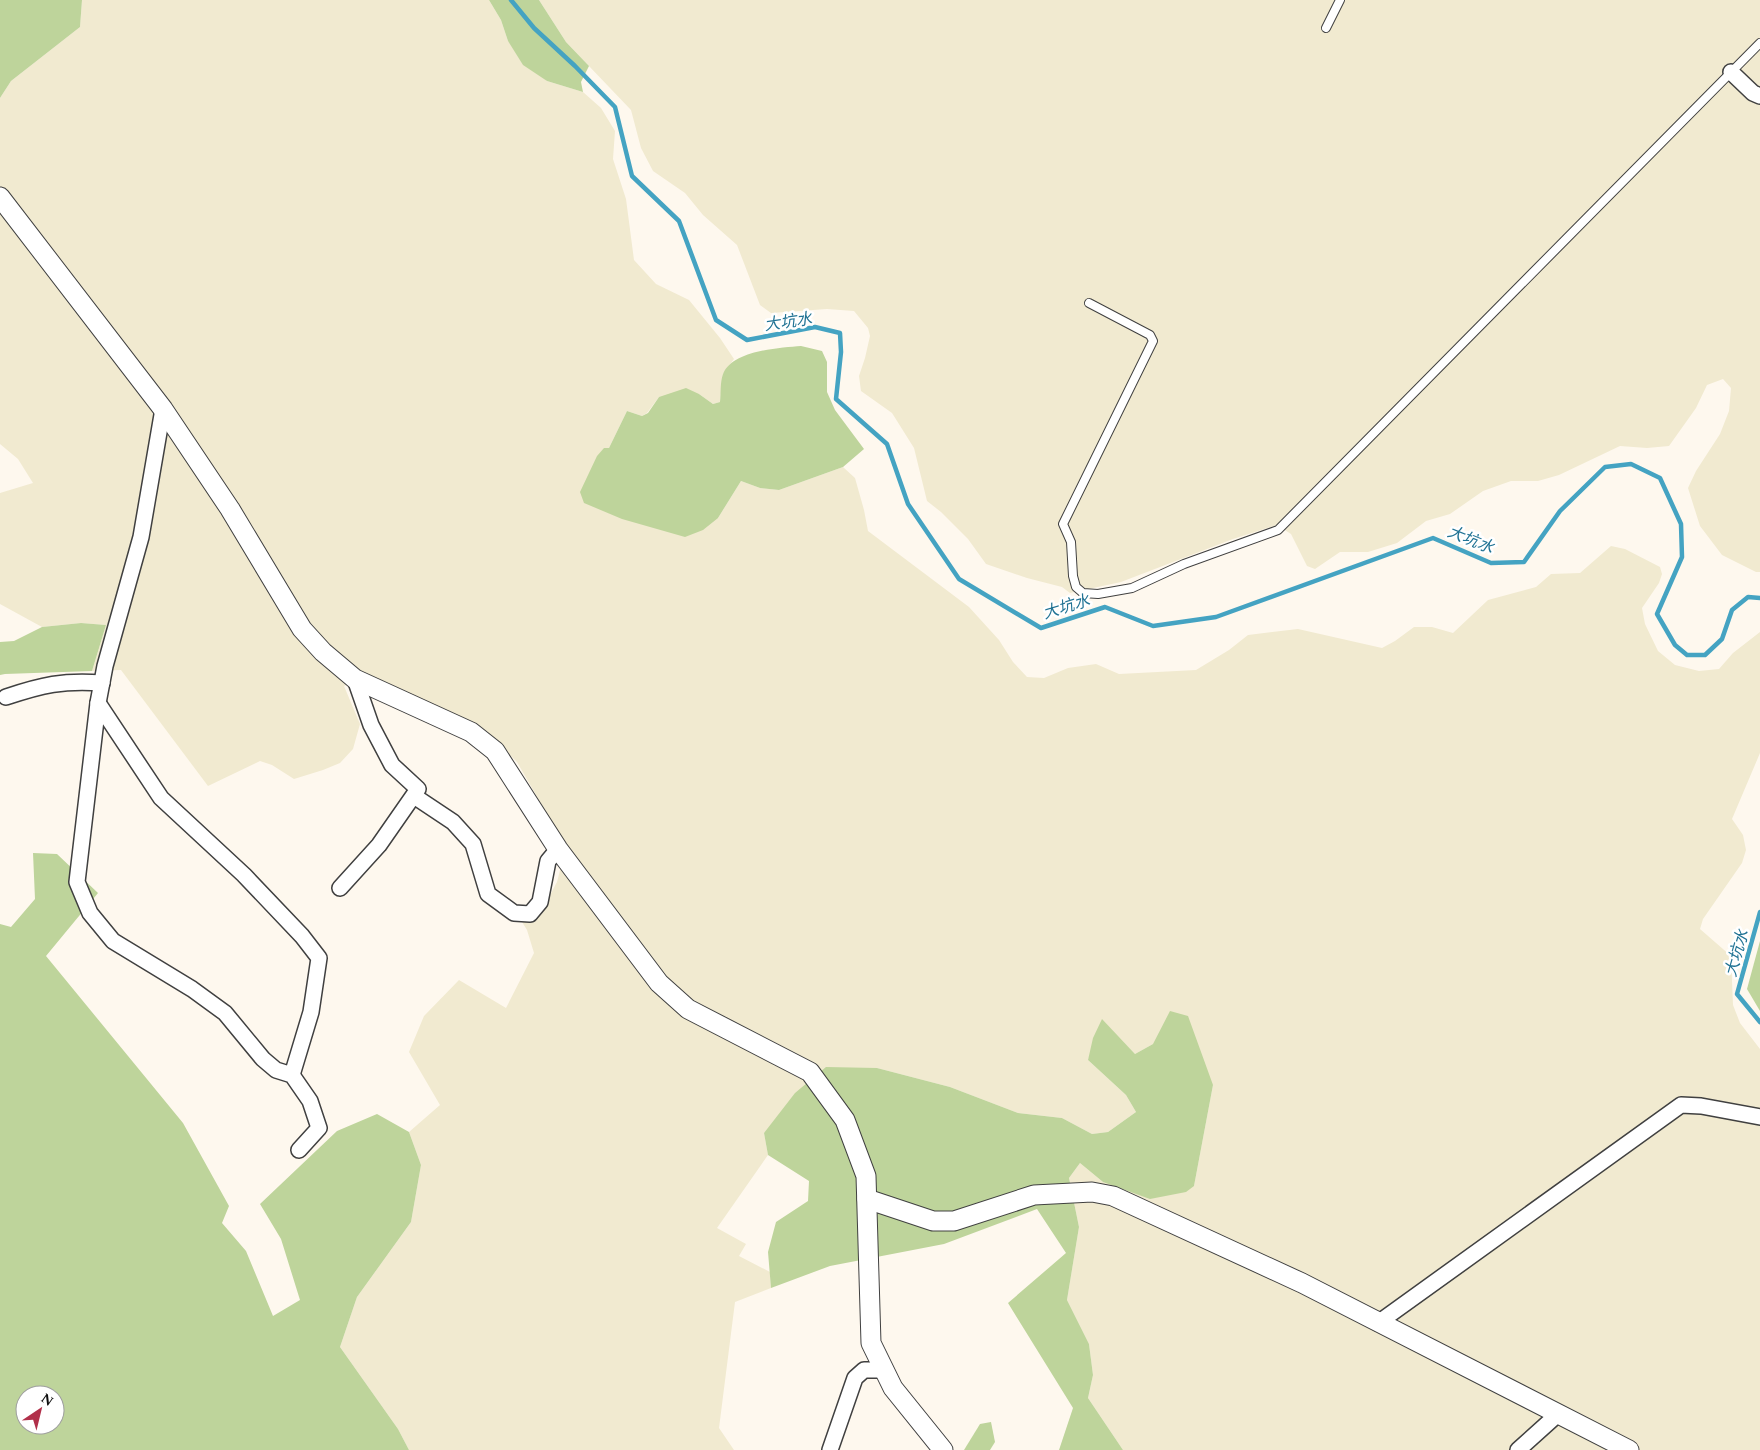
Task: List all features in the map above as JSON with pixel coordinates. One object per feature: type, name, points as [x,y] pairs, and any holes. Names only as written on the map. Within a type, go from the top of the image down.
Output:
[{"type":"street","points":[[1731,72],[1753,93],[1760,96]]},
{"type":"street","points":[[0,197],[163,409],[230,509],[302,629],[323,652],[355,680],[471,732],[495,751],[558,849],[659,982],[688,1009],[810,1072],[845,1120],[866,1176],[871,1343],[893,1388],[943,1450]]},
{"type":"street","points":[[163,409],[141,537],[98,703],[77,882],[90,913],[113,941],[192,989],[225,1013],[263,1059],[276,1070],[292,1075],[310,1101],[319,1128],[298,1150]]},
{"type":"street","points":[[340,888],[379,845],[418,789],[392,765],[372,725],[355,680]]},
{"type":"street","points":[[6,697],[39,686],[75,681],[102,682]]},
{"type":"street","points":[[98,703],[161,798],[244,875],[302,936],[319,958],[311,1012],[292,1075]]},
{"type":"street","points":[[414,796],[453,822],[472,844],[488,894],[514,913],[530,914],[540,902],[548,861],[558,849]]},
{"type":"street","points":[[1378,1323],[1680,1106],[1702,1106],[1760,1117]]},
{"type":"street","points":[[867,1199],[933,1221],[954,1221],[1034,1195],[1092,1192],[1113,1196],[1302,1283],[1629,1450]]},
{"type":"street","points":[[830,1450],[855,1378],[864,1370],[884,1370]]},
{"type":"street","points":[[1518,1450],[1558,1414]]},
{"type":"lane","points":[[1326,28],[1340,0]]},
{"type":"lane","points":[[1089,303],[1150,335],[1153,342],[1063,524],[1071,542],[1073,576],[1076,587],[1083,593],[1098,594],[1132,588],[1184,564],[1278,530],[1760,43]]},
{"type":"shaded area","points":[[82,0],[489,0],[501,20],[508,41],[547,81],[583,92],[601,108],[615,131],[613,159],[626,199],[634,260],[656,284],[689,300],[720,338],[734,359],[723,374],[720,402],[713,404],[699,394],[659,397],[647,413],[642,416],[627,411],[609,448],[718,518],[741,481],[760,488],[779,490],[843,467],[855,478],[868,531],[969,607],[999,640],[1013,662],[1027,677],[1044,678],[1068,668],[1096,664],[1119,674],[1196,670],[1229,650],[1248,635],[1298,629],[1382,648],[1414,627],[1432,627],[1453,633],[1488,600],[1536,587],[1551,574],[1580,573],[1611,546],[1625,549],[1660,567],[1662,574],[1659,583],[1642,608],[1645,624],[1658,651],[1675,665],[1699,671],[1719,669],[1733,653],[1760,632],[1760,753],[1732,819],[1743,835],[1746,850],[1742,863],[1703,919],[1700,929],[1731,956],[1733,1005],[1740,1023],[1760,1049],[1760,1450],[1123,1450],[1088,1398],[1093,1375],[1089,1344],[1067,1300],[1079,1227],[1069,1178],[1080,1163],[1103,1182],[1194,1186],[1213,1085],[1153,1044],[1135,1054],[1102,1020],[1088,1060],[1126,1095],[1136,1112],[1108,1132],[1092,1134],[1062,1118],[1018,1113],[950,1087],[877,1068],[764,1133],[768,1155],[717,1228],[746,1244],[739,1256],[770,1272],[771,1288],[735,1302],[719,1428],[734,1450],[409,1450],[398,1429],[340,1347],[357,1297],[411,1222],[421,1165],[409,1132],[440,1105],[409,1052],[424,1016],[459,980],[506,1008],[534,953],[527,930],[519,917],[541,912],[557,882],[566,847],[517,762],[500,745],[367,676],[344,686],[360,724],[353,749],[340,763],[294,779],[272,765],[260,761],[208,786],[121,670],[92,671],[106,625],[81,623],[42,627],[0,604],[0,493],[33,483],[18,459],[0,444],[0,98],[11,81],[80,27]]},
{"type":"shaded area","points":[[539,0],[1760,0],[1760,572],[1756,572],[1722,555],[1700,526],[1688,488],[1696,471],[1720,434],[1729,411],[1731,388],[1723,379],[1707,385],[1696,408],[1669,446],[1647,448],[1620,446],[1559,475],[1538,481],[1511,481],[1483,491],[1450,514],[1426,521],[1397,543],[1368,552],[1340,552],[1315,569],[1307,566],[1291,534],[1277,525],[1233,539],[1121,582],[1070,593],[1062,587],[1027,578],[986,564],[968,539],[927,501],[914,448],[892,413],[861,391],[859,376],[870,336],[868,328],[854,311],[827,309],[771,313],[760,305],[737,245],[703,215],[685,193],[653,171],[641,148],[631,110],[566,42]]},
{"type":"green space","points":[[0,0],[82,0],[80,27],[11,81],[0,98]]},
{"type":"green space","points":[[489,0],[539,0],[566,42],[589,66],[581,82],[583,92],[547,81],[523,65],[508,41],[501,20]]},
{"type":"green space","points":[[801,346],[822,351],[827,362],[827,392],[835,410],[864,449],[843,467],[779,490],[760,488],[741,481],[718,518],[703,530],[685,537],[622,519],[584,503],[580,492],[597,456],[604,448],[609,448],[627,411],[642,416],[648,413],[659,397],[686,388],[713,404],[720,402],[723,374],[728,366],[736,360],[758,352]]},
{"type":"green space","points":[[81,623],[106,625],[92,671],[0,675],[0,642],[14,641],[42,627]]},
{"type":"green space","points":[[33,853],[57,854],[98,893],[46,956],[183,1123],[229,1206],[222,1223],[246,1251],[273,1316],[300,1300],[281,1239],[260,1204],[337,1131],[377,1114],[409,1132],[421,1165],[411,1222],[357,1297],[340,1347],[398,1429],[409,1450],[0,1450],[0,924],[11,927],[35,899]]},
{"type":"green space","points":[[1760,941],[1760,1011],[1747,989]]},
{"type":"green space","points":[[1170,1011],[1188,1016],[1213,1085],[1194,1186],[1186,1192],[1150,1199],[1103,1182],[1080,1163],[1069,1178],[1079,1227],[1067,1300],[1089,1344],[1093,1375],[1088,1398],[1123,1450],[1059,1450],[1073,1408],[1008,1303],[1066,1253],[1037,1209],[944,1244],[830,1266],[771,1288],[768,1252],[776,1222],[808,1201],[809,1181],[768,1155],[764,1133],[795,1093],[826,1067],[877,1068],[950,1087],[1018,1113],[1062,1118],[1092,1134],[1108,1132],[1136,1112],[1126,1095],[1088,1060],[1093,1038],[1102,1019],[1135,1054],[1153,1044]]},
{"type":"green space","points":[[991,1422],[995,1442],[990,1450],[964,1450],[980,1424]]},
{"type":"waterway","name":"大坑水","points":[[511,0],[534,28],[615,107],[632,176],[679,221],[716,320],[747,340],[815,327],[840,333],[841,352],[836,399],[887,444],[908,504],[959,579],[1041,628],[1105,607],[1153,626],[1216,617],[1433,538],[1491,563],[1524,562],[1560,511],[1605,467],[1631,464],[1660,478],[1681,524],[1682,557],[1657,614],[1675,645],[1687,655],[1705,655],[1722,639],[1732,610],[1748,597],[1760,598]]},
{"type":"waterway","name":"大坑水","points":[[1760,912],[1737,994],[1760,1022]]}]
